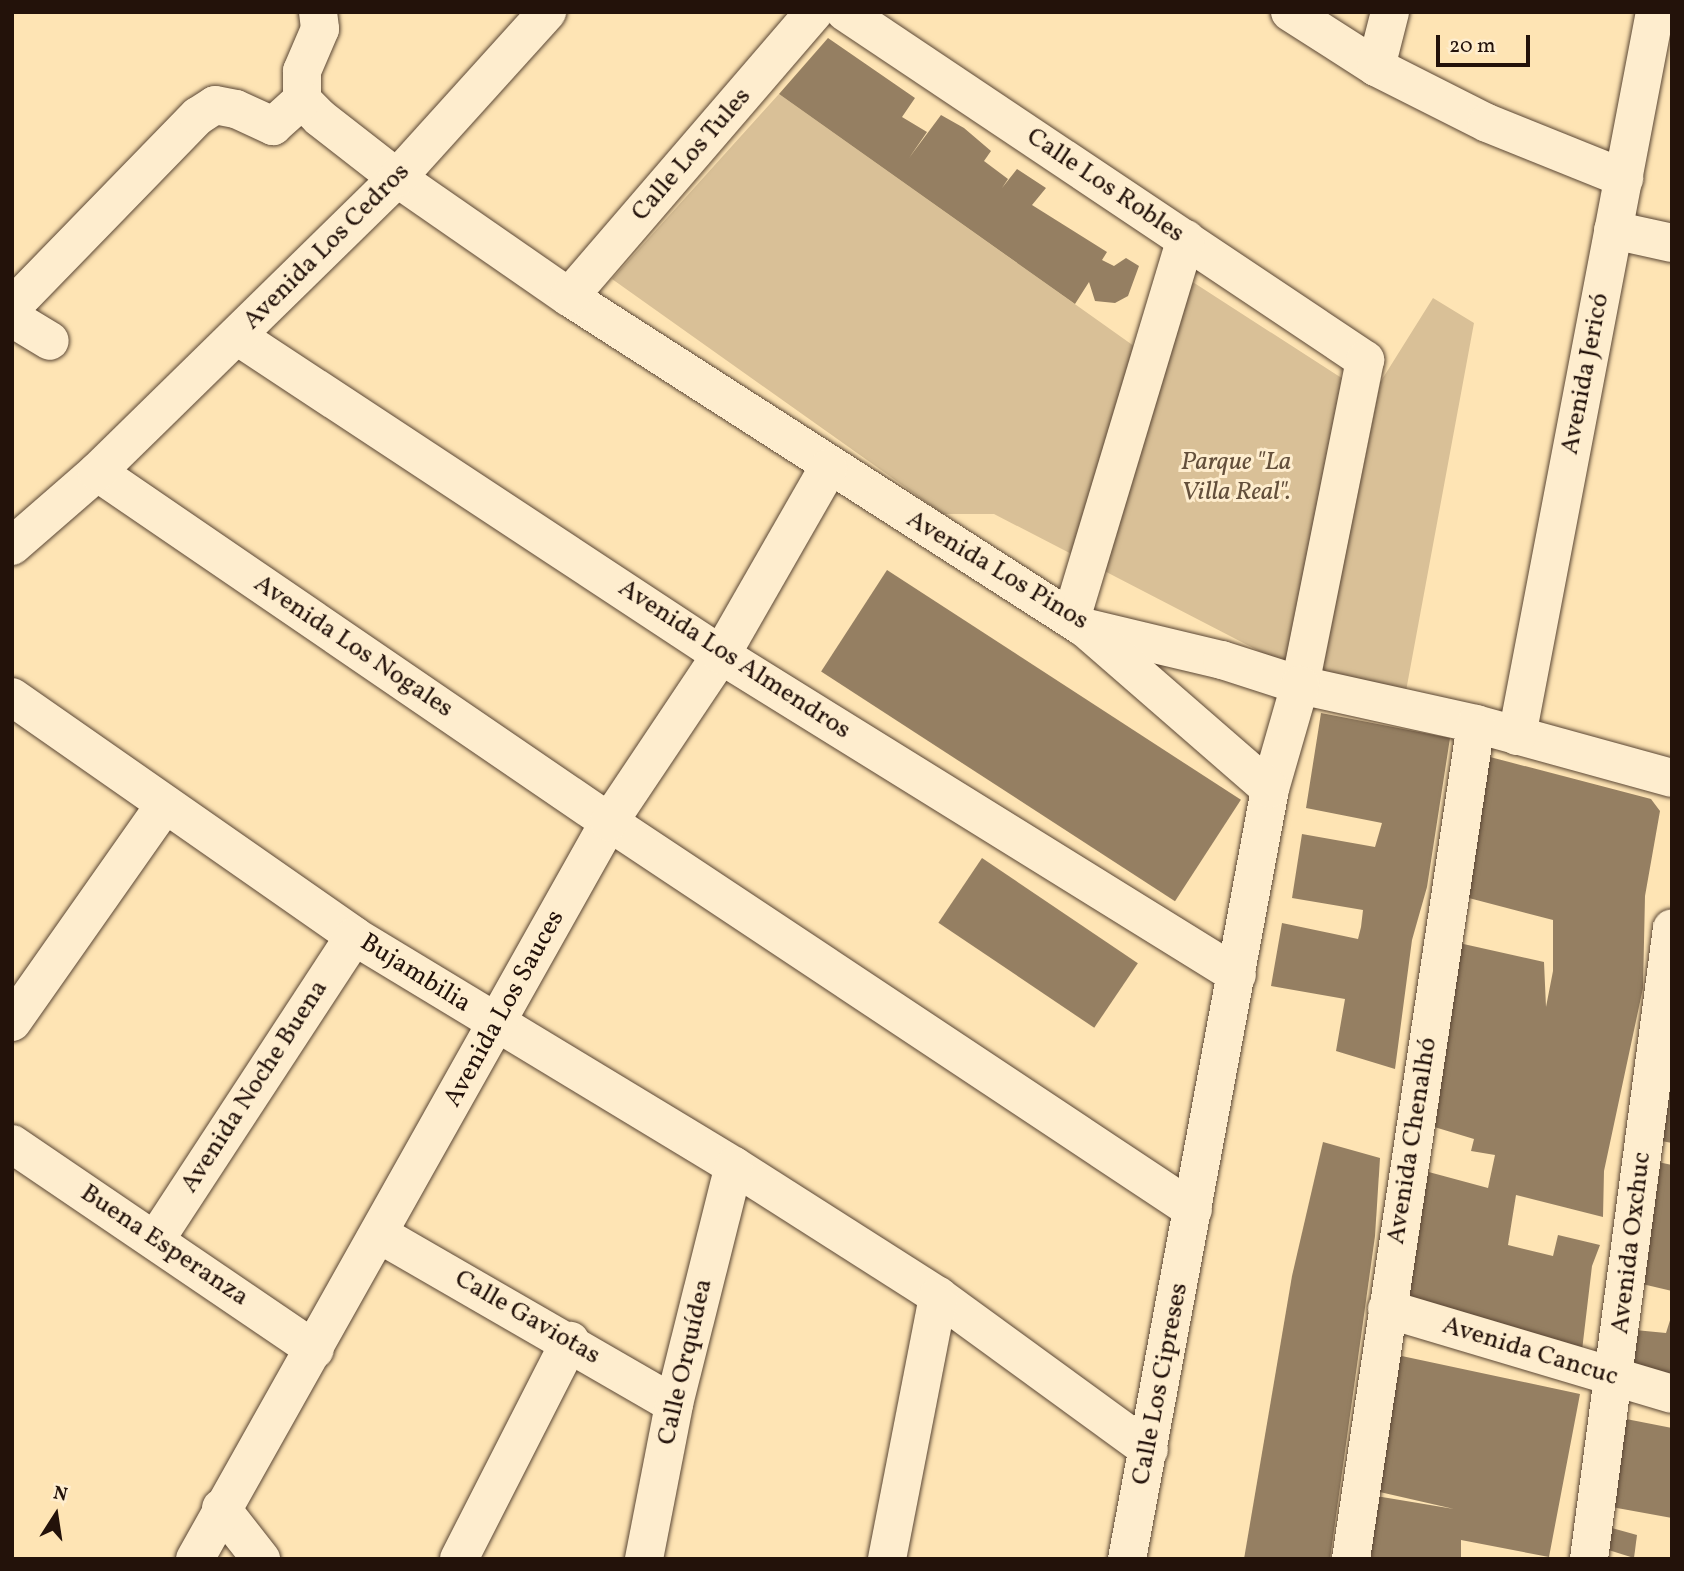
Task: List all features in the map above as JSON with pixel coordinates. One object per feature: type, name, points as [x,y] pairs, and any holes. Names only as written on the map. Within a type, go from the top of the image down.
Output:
[{"type":"street","points":[[12,307],[198,116],[215,105],[236,108],[273,127],[302,100],[302,71],[320,30],[318,12]]},
{"type":"street","name":"Avenida Los Cedros","points":[[12,546],[97,472],[397,178],[547,12]]},
{"type":"street","name":"Calle Los Tules","points":[[569,297],[814,12]]},
{"type":"street","name":"Calle Los Robles","points":[[845,12],[1365,360]]},
{"type":"street","points":[[1290,12],[1376,67],[1487,123],[1624,177]]},
{"type":"street","points":[[1376,67],[1391,12]]},
{"type":"street","name":"Avenida Jericó","points":[[1517,736],[1655,12]]},
{"type":"street","name":"Avenida Los Pinos","points":[[302,100],[397,178],[569,297],[828,468],[1077,623],[1222,660],[1300,685],[1476,724],[1672,778]]},
{"type":"street","points":[[1613,229],[1672,243]]},
{"type":"street","points":[[1186,239],[1077,623],[1270,789]]},
{"type":"street","points":[[12,318],[50,341]]},
{"type":"street","name":"Avenida Los Almendros","points":[[237,336],[721,654],[1237,975]]},
{"type":"street","name":"Calle Los Cipreses","points":[[1127,1559],[1194,1210],[1270,789],[1300,685],[1365,360]]},
{"type":"street","name":"Avenida Los Sauces","points":[[195,1559],[221,1508],[315,1350],[609,822],[721,654],[828,468]]},
{"type":"street","name":"Avenida Los Nogales","points":[[97,472],[609,822],[1194,1210]]},
{"type":"street","name":"Bujambilia","points":[[12,698],[354,936],[734,1166],[938,1296],[1149,1450]]},
{"type":"street","name":"Avenida Chenalhó","points":[[1352,1559],[1387,1309],[1476,724]]},
{"type":"street","points":[[12,1022],[165,804]]},
{"type":"street","name":"Avenida Oxchuc","points":[[1589,1559],[1615,1378],[1672,928]]},
{"type":"street","name":"Avenida Noche Buena","points":[[156,1239],[354,936]]},
{"type":"street","name":"Buena Esperanza","points":[[12,1144],[156,1239],[315,1350]]},
{"type":"street","name":"Calle Orquídea","points":[[644,1559],[674,1404],[734,1166]]},
{"type":"street","name":"Calle Gaviotas","points":[[379,1234],[570,1341],[674,1404]]},
{"type":"street","points":[[887,1559],[938,1296]]},
{"type":"street","name":"Avenida Cancuc","points":[[1387,1309],[1672,1394]]},
{"type":"street","points":[[459,1559],[570,1341]]},
{"type":"street","points":[[221,1508],[261,1559]]},
{"type":"green space","name":"Parque \"La Villa Real\".","points":[[779,94],[1155,361],[1185,277],[1371,397],[1433,298],[1474,323],[1406,691],[1321,683],[994,514],[943,514],[612,279]]},
{"type":"building","points":[[828,38],[915,98],[902,117],[927,132],[909,158],[941,115],[964,128],[991,151],[984,161],[1008,179],[1002,188],[1017,169],[1046,188],[1032,205],[1107,252],[1102,260],[1114,266],[1126,258],[1139,266],[1128,296],[1115,303],[1095,301],[1089,282],[1075,304],[779,94]]},
{"type":"building","points":[[887,570],[1241,800],[1175,901],[821,671]]},
{"type":"building","points":[[1321,713],[1450,738],[1427,887],[1412,940],[1395,1069],[1336,1051],[1345,999],[1271,986],[1282,923],[1358,939],[1361,927],[1363,910],[1292,898],[1302,834],[1375,847],[1382,823],[1306,808]]},
{"type":"building","points":[[1490,757],[1651,799],[1660,811],[1645,896],[1643,988],[1604,1171],[1603,1217],[1516,1195],[1508,1245],[1553,1256],[1558,1235],[1600,1245],[1592,1266],[1581,1359],[1404,1307],[1425,1171],[1488,1188],[1495,1155],[1471,1151],[1474,1139],[1431,1126],[1459,943],[1544,962],[1546,1007],[1553,971],[1553,920],[1465,897]]},
{"type":"building","points":[[982,858],[1138,963],[1094,1028],[938,923]]},
{"type":"building","points":[[1672,1049],[1672,1143],[1656,1140]]},
{"type":"building","points":[[1323,1142],[1380,1158],[1375,1236],[1330,1559],[1244,1559],[1292,1276]]},
{"type":"building","points":[[1658,1162],[1672,1165],[1672,1291],[1638,1283]]},
{"type":"building","points":[[1672,1314],[1672,1386],[1625,1373],[1635,1330],[1666,1333]]},
{"type":"building","points":[[1397,1355],[1580,1394],[1549,1557],[1461,1540],[1461,1559],[1364,1559],[1376,1496],[1454,1509],[1371,1490]]},
{"type":"building","points":[[1621,1418],[1672,1428],[1672,1518],[1606,1506]]},
{"type":"building","points":[[1601,1525],[1637,1535],[1634,1558],[1599,1547]]}]
